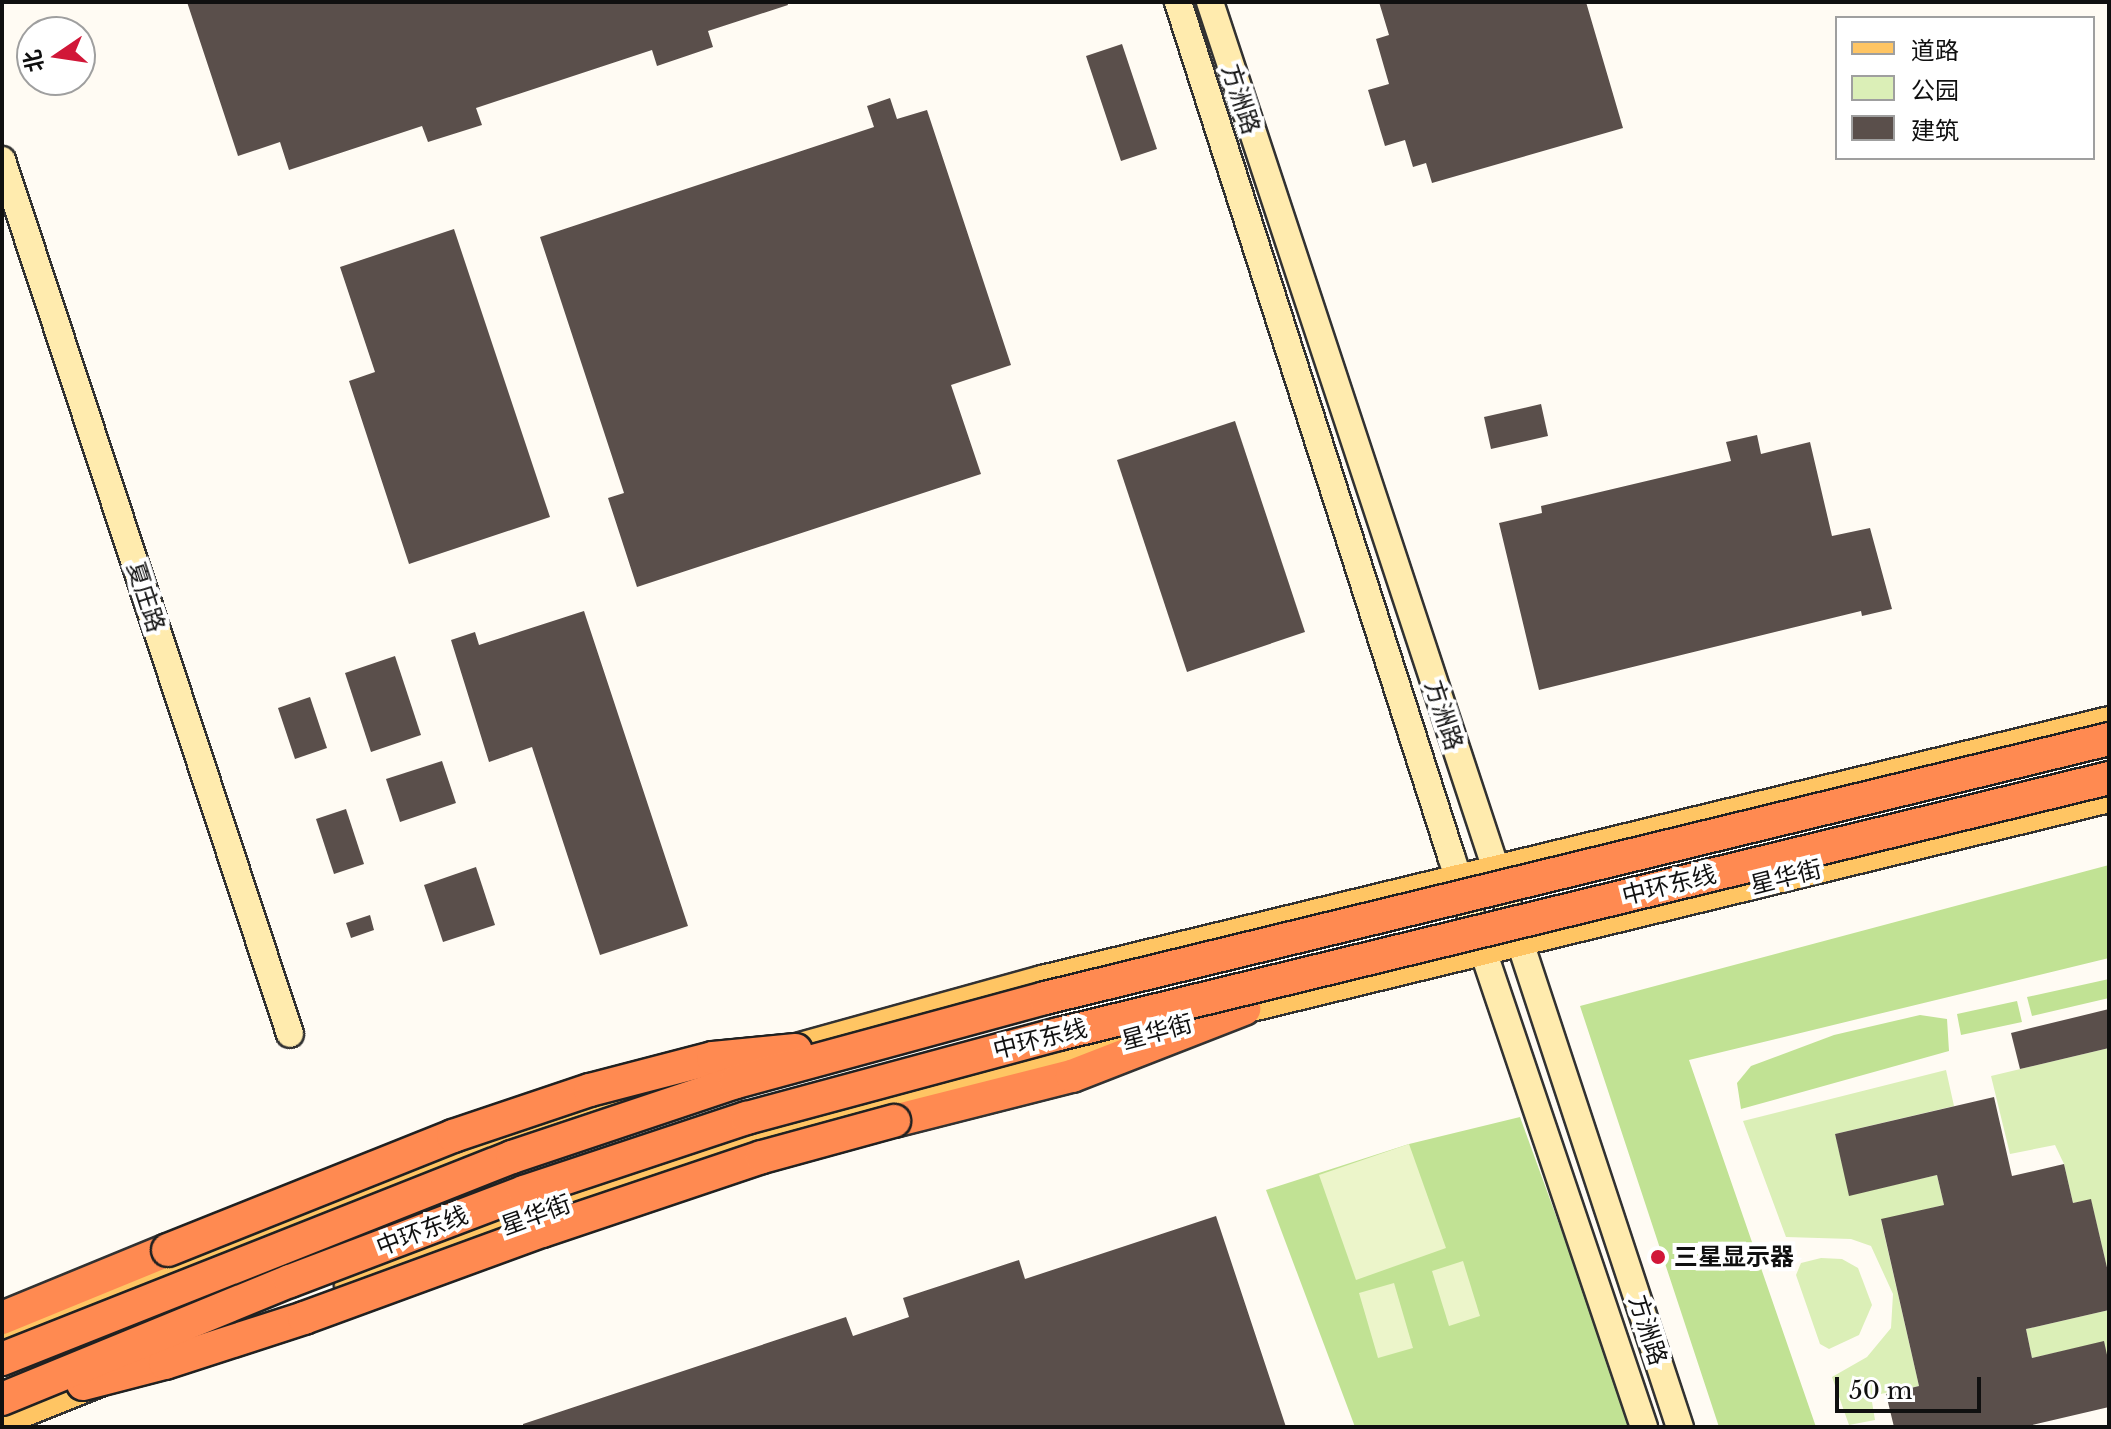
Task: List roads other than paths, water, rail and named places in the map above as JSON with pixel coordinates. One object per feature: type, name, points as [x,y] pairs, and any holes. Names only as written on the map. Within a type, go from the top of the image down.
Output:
[{"type":"highway","points":[[2010,763],[2109,724]]},
{"type":"highway","name":"中环东线","points":[[2,1359],[525,1153],[736,1082],[875,1042],[2109,739]]},
{"type":"highway","name":"中环东线","points":[[2,1402],[290,1281],[524,1192],[747,1118],[1059,1034],[2109,778]]},
{"type":"highway","points":[[2,1402],[165,1363],[304,1318],[642,1196],[762,1157],[1072,1076],[1244,1009]]},
{"type":"highway","points":[[2,1318],[439,1142],[590,1090],[713,1058],[875,1042]]},
{"type":"main road","name":"方洲路","points":[[1178,2],[1458,880],[1644,1427]]},
{"type":"main road","name":"方洲路","points":[[1210,2],[1680,1427]]},
{"type":"main road","name":"夏庄路","points":[[2,160],[290,1034]]},
{"type":"main road","points":[[2,1340],[598,1105],[1042,980],[2109,724]]},
{"type":"main road","name":"星华街","points":[[2,1421],[296,1304],[621,1184],[890,1103],[1244,1009],[2109,798]]},
{"type":"place","name":"三星显示器","points":[[1658,1257]]}]
